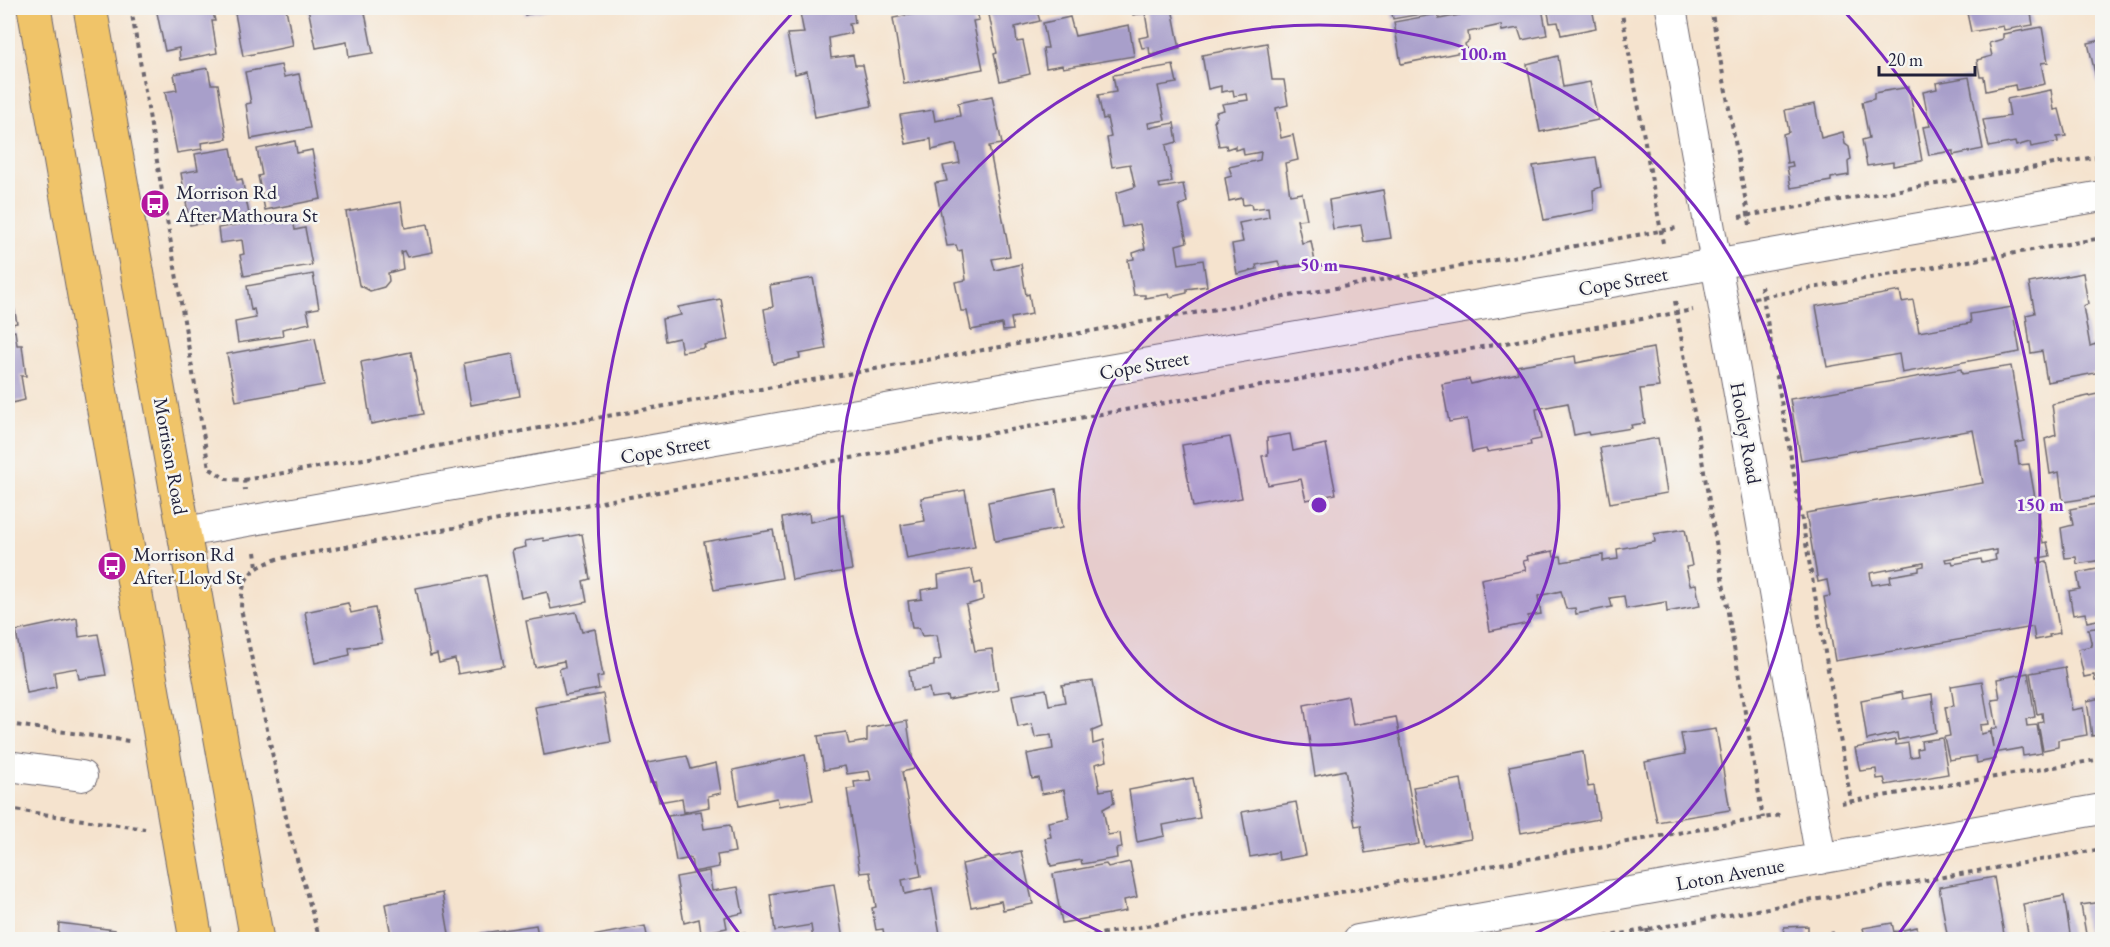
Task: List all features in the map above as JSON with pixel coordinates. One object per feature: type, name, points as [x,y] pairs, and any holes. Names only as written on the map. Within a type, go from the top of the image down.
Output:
[{"type":"main road","points":[[34,8],[196,939]]},
{"type":"main road","name":"Morrison Road","points":[[90,8],[257,939]]},
{"type":"main road","points":[[245,872],[274,914],[280,939]]},
{"type":"street","name":"Hooley Road","points":[[1671,8],[1821,859]]},
{"type":"street","name":"Cope Street","points":[[185,532],[2103,196]]},
{"type":"street","points":[[8,766],[82,776]]},
{"type":"street","name":"Loton Avenue","points":[[1358,939],[2103,809]]},
{"type":"path","points":[[131,8],[209,468],[226,479],[244,480],[1681,227]]},
{"type":"path","points":[[1621,8],[1664,250]]},
{"type":"path","points":[[1711,8],[1752,232]]},
{"type":"path","points":[[1731,218],[2103,156]]},
{"type":"path","points":[[1753,298],[2103,238]]},
{"type":"path","points":[[1760,277],[1851,801]]},
{"type":"path","points":[[1674,294],[1763,818]]},
{"type":"path","points":[[320,939],[290,831],[241,609],[242,591],[247,576],[257,566],[277,559],[312,552],[1696,309]]},
{"type":"path","points":[[244,480],[246,497]]},
{"type":"path","points":[[8,724],[134,742]]},
{"type":"path","points":[[1840,803],[2103,759]]},
{"type":"path","points":[[8,809],[149,829]]},
{"type":"path","points":[[1066,939],[1782,815]]},
{"type":"path","points":[[1587,939],[2103,849]]},
{"type":"path","points":[[1647,929],[1649,939]]},
{"type":"building","points":[[156,8],[212,8],[217,53],[180,60],[179,48],[165,51]]},
{"type":"building","points":[[234,8],[286,8],[293,46],[243,56]]},
{"type":"building","points":[[308,8],[364,8],[373,53],[349,57],[347,42],[316,48]]},
{"type":"building","points":[[524,8],[552,8],[525,15]]},
{"type":"building","points":[[799,8],[853,8],[855,23],[849,24],[851,33],[829,38],[831,58],[853,55],[855,65],[863,65],[872,106],[815,117],[807,71],[795,74],[787,34],[804,33]]},
{"type":"building","points":[[948,8],[976,8],[979,20],[973,21],[983,69],[904,84],[893,18]]},
{"type":"building","points":[[1036,8],[1040,21],[1015,27],[1017,42],[1023,41],[1030,74],[1000,81],[988,10]]},
{"type":"building","points":[[1132,8],[1172,8],[1180,49],[1150,55],[1149,47],[1142,48],[1139,38],[1149,36],[1145,13],[1133,15]]},
{"type":"building","points":[[1391,8],[1449,8],[1449,9],[1393,19]]},
{"type":"building","points":[[1459,8],[1542,8],[1547,35],[1522,40],[1518,28],[1502,31],[1501,25],[1468,32],[1469,41],[1465,44],[1467,51],[1401,64],[1394,22],[1438,14],[1439,19],[1460,15]]},
{"type":"building","points":[[1547,8],[1592,8],[1596,28],[1561,35],[1558,22],[1550,23]]},
{"type":"building","points":[[1966,8],[2030,8],[2033,25],[2004,30],[2003,26],[1971,32]]},
{"type":"building","points":[[1070,17],[1075,36],[1129,25],[1134,56],[1063,68],[1062,65],[1046,68],[1043,48],[1048,48],[1043,23]]},
{"type":"building","points":[[2042,27],[2048,62],[2041,63],[2045,84],[2016,90],[2015,85],[1986,91],[1984,77],[1980,77],[1977,60],[1992,56],[1989,43],[2003,39],[2003,34]]},
{"type":"building","points":[[2102,40],[2102,85],[2098,86],[2088,43]]},
{"type":"building","points":[[1267,43],[1272,80],[1284,80],[1288,105],[1276,108],[1281,138],[1293,135],[1298,160],[1285,163],[1290,195],[1302,193],[1307,219],[1297,220],[1302,243],[1311,241],[1315,262],[1280,268],[1278,261],[1256,265],[1257,269],[1237,274],[1232,244],[1243,242],[1239,223],[1269,217],[1268,207],[1252,209],[1251,204],[1243,205],[1242,198],[1229,201],[1225,178],[1232,176],[1229,167],[1260,160],[1261,152],[1244,155],[1243,148],[1235,150],[1235,146],[1227,149],[1226,145],[1219,146],[1214,120],[1217,117],[1216,112],[1224,110],[1222,104],[1248,100],[1247,94],[1234,96],[1233,90],[1221,92],[1221,86],[1208,89],[1202,55]]},
{"type":"building","points":[[1558,56],[1563,87],[1590,82],[1598,120],[1540,132],[1527,64]]},
{"type":"building","points":[[281,65],[284,77],[299,74],[310,128],[251,139],[246,104],[251,103],[245,72]]},
{"type":"building","points":[[1173,65],[1177,83],[1158,86],[1165,120],[1148,123],[1149,128],[1174,123],[1177,142],[1166,145],[1172,182],[1159,184],[1160,188],[1183,184],[1187,202],[1179,206],[1187,242],[1176,245],[1179,264],[1203,260],[1207,286],[1187,289],[1187,293],[1170,297],[1169,294],[1145,298],[1145,295],[1134,295],[1128,260],[1134,259],[1133,253],[1145,249],[1140,224],[1122,227],[1116,193],[1135,187],[1130,164],[1112,167],[1107,138],[1111,137],[1107,118],[1103,119],[1098,95],[1116,92],[1113,75]]},
{"type":"building","points":[[208,68],[211,84],[218,84],[227,139],[201,143],[202,149],[177,153],[165,92],[177,90],[174,74]]},
{"type":"building","points":[[1969,77],[1983,149],[1953,155],[1953,151],[1929,155],[1923,127],[1930,126],[1923,92],[1937,89],[1936,83]]},
{"type":"building","points":[[1909,87],[1922,161],[1893,166],[1893,162],[1867,166],[1862,140],[1869,138],[1862,102],[1874,99],[1874,93]]},
{"type":"building","points":[[2051,90],[2054,110],[2059,109],[2066,136],[2057,137],[2058,142],[2031,147],[2030,142],[2016,146],[2015,142],[1989,147],[1983,120],[2010,116],[2007,99]]},
{"type":"building","points":[[992,96],[1002,144],[989,146],[1010,256],[992,259],[995,270],[1021,264],[1032,314],[1011,318],[1013,330],[1003,331],[1002,324],[971,330],[967,311],[961,311],[955,282],[966,280],[962,250],[958,251],[956,245],[947,246],[935,183],[947,181],[943,166],[960,163],[956,144],[932,150],[931,139],[906,144],[900,115],[933,110],[935,121],[960,116],[958,103]]},
{"type":"building","points":[[1815,104],[1821,138],[1843,132],[1851,159],[1848,162],[1849,175],[1831,178],[1831,181],[1791,188],[1787,167],[1793,166],[1792,162],[1787,163],[1783,134],[1789,132],[1785,110]]},
{"type":"building","points":[[295,141],[297,153],[312,150],[321,199],[265,210],[258,176],[262,175],[257,149]]},
{"type":"building","points":[[231,148],[237,180],[242,179],[249,214],[190,225],[181,173],[198,170],[195,154]]},
{"type":"building","points":[[1596,157],[1601,187],[1593,190],[1594,210],[1544,220],[1533,166]]},
{"type":"building","points":[[1383,190],[1391,238],[1364,242],[1361,225],[1333,229],[1329,200]]},
{"type":"building","points":[[401,202],[405,228],[428,224],[433,252],[407,257],[404,251],[401,252],[403,269],[388,273],[389,281],[384,287],[370,291],[359,285],[346,212]]},
{"type":"building","points":[[293,219],[295,230],[305,228],[312,265],[244,276],[240,255],[244,254],[242,240],[220,243],[218,228],[264,220],[265,224]]},
{"type":"building","points":[[2083,273],[2088,304],[2083,306],[2090,346],[2096,344],[2101,372],[2047,382],[2042,351],[2031,353],[2026,315],[2035,313],[2029,283]]},
{"type":"building","points":[[313,274],[319,308],[307,310],[310,323],[282,329],[283,336],[238,343],[235,322],[256,318],[254,309],[251,310],[247,286]]},
{"type":"building","points":[[8,276],[17,323],[8,325]]},
{"type":"building","points":[[813,278],[826,349],[799,354],[800,358],[773,364],[764,309],[773,307],[770,285]]},
{"type":"building","points":[[1900,291],[1902,302],[1913,300],[1919,332],[1971,323],[1970,314],[2012,307],[2020,352],[1902,373],[1899,354],[1827,367],[1816,306]]},
{"type":"building","points":[[721,299],[728,340],[704,345],[705,348],[682,352],[679,338],[665,341],[662,319],[681,315],[678,307]]},
{"type":"building","points":[[15,331],[17,345],[22,345],[26,376],[21,376],[25,400],[8,404],[8,332]]},
{"type":"building","points":[[315,338],[324,385],[236,401],[227,354]]},
{"type":"building","points":[[1653,348],[1659,387],[1640,389],[1645,423],[1631,425],[1632,428],[1574,435],[1568,403],[1536,409],[1541,439],[1530,441],[1531,445],[1472,452],[1467,419],[1449,422],[1442,384],[1469,379],[1471,384],[1518,373],[1516,366],[1575,356],[1576,363]]},
{"type":"building","points":[[411,352],[423,414],[371,424],[361,362]]},
{"type":"building","points":[[513,354],[520,396],[471,405],[464,363]]},
{"type":"building","points":[[2011,366],[2024,441],[2016,443],[2019,465],[2029,464],[2043,543],[2047,542],[2050,556],[2038,558],[2039,563],[2047,561],[2060,633],[2035,640],[2033,627],[1835,661],[1824,597],[1830,596],[1827,580],[1818,582],[1806,513],[1983,483],[1973,430],[1801,460],[1790,399],[1961,369],[1962,374]],"holes":[[[1997,550],[1996,560],[1982,563],[1981,559],[1953,564],[1952,561],[1946,562],[1945,559]],[[1924,563],[1924,566],[1919,567],[1919,571],[1890,576],[1891,582],[1872,585],[1870,573]]]},
{"type":"building","points":[[2102,393],[2102,496],[2063,502],[2059,472],[2050,474],[2045,439],[2056,435],[2052,404]]},
{"type":"building","points":[[1290,434],[1293,451],[1326,444],[1336,494],[1306,500],[1301,479],[1268,485],[1262,456],[1268,455],[1267,438]]},
{"type":"building","points":[[1230,437],[1242,498],[1193,507],[1182,445]]},
{"type":"building","points":[[1658,438],[1667,493],[1610,503],[1600,448]]},
{"type":"building","points":[[1056,489],[1062,528],[995,541],[988,502]]},
{"type":"building","points":[[965,490],[975,547],[907,559],[901,525],[925,521],[921,498]]},
{"type":"building","points":[[2102,503],[2102,560],[2077,564],[2076,557],[2065,558],[2061,528],[2073,525],[2070,509]]},
{"type":"building","points":[[809,513],[810,522],[843,515],[852,570],[792,580],[782,518]]},
{"type":"building","points":[[1685,529],[1692,566],[1686,567],[1690,585],[1696,584],[1700,606],[1667,612],[1666,602],[1626,609],[1624,596],[1610,598],[1612,607],[1576,614],[1575,608],[1566,609],[1561,591],[1538,596],[1541,614],[1528,616],[1529,623],[1490,631],[1481,579],[1526,570],[1523,561],[1528,560],[1527,556],[1553,551],[1554,557],[1561,556],[1562,562],[1603,555],[1603,561],[1618,559],[1617,549],[1655,542],[1654,534]]},
{"type":"building","points":[[773,530],[782,578],[714,590],[704,542]]},
{"type":"building","points":[[582,534],[590,579],[583,581],[587,602],[551,609],[547,592],[521,598],[512,550],[526,547],[525,541],[543,538],[544,541]]},
{"type":"building","points":[[2102,568],[2102,619],[2087,622],[2085,613],[2073,615],[2069,591],[2080,589],[2077,573]]},
{"type":"building","points":[[972,569],[975,584],[981,582],[983,600],[966,605],[975,651],[992,649],[998,690],[948,700],[947,696],[931,698],[929,688],[912,691],[909,671],[934,666],[934,661],[941,659],[937,635],[922,636],[919,628],[912,628],[908,601],[922,599],[921,590],[939,587],[938,575]]},
{"type":"building","points":[[486,575],[504,666],[458,674],[455,659],[439,663],[437,654],[430,656],[416,588]]},
{"type":"building","points":[[348,603],[351,613],[375,608],[382,643],[349,648],[350,655],[315,663],[305,612]]},
{"type":"building","points":[[576,612],[582,632],[595,629],[603,676],[597,677],[599,689],[565,695],[559,669],[565,667],[564,661],[535,667],[526,621]]},
{"type":"building","points":[[77,618],[79,637],[98,634],[106,675],[79,679],[77,668],[54,672],[56,687],[27,693],[16,631]]},
{"type":"building","points":[[2102,627],[2102,679],[2095,681],[2094,675],[2084,677],[2078,649],[2092,646],[2088,629]]},
{"type":"building","points":[[2065,667],[2072,710],[2083,708],[2087,735],[2058,740],[2058,747],[2043,750],[2038,723],[2043,722],[2042,713],[2037,714],[2030,673]]},
{"type":"building","points":[[2028,673],[2035,717],[2026,719],[2027,726],[2037,725],[2042,753],[2023,756],[2022,748],[1994,753],[1996,759],[1977,763],[1976,756],[1949,760],[1944,737],[1950,736],[1945,707],[1954,706],[1951,686],[1982,681],[1989,724],[1980,725],[1981,734],[1990,732],[1993,747],[1991,729],[1997,728],[1992,700],[2000,699],[1997,679]]},
{"type":"building","points":[[1093,681],[1102,727],[1092,731],[1093,744],[1103,741],[1107,761],[1095,764],[1100,791],[1112,789],[1114,803],[1103,809],[1108,835],[1120,833],[1122,848],[1116,849],[1117,858],[1082,864],[1081,860],[1051,866],[1045,838],[1051,837],[1048,822],[1069,818],[1064,790],[1042,794],[1039,778],[1032,779],[1027,754],[1053,749],[1051,735],[1035,737],[1032,724],[1018,727],[1012,695],[1046,689],[1049,705],[1065,702],[1062,685]]},
{"type":"building","points":[[2102,682],[2102,734],[2092,736],[2087,701],[2101,698],[2098,683]]},
{"type":"building","points":[[1902,692],[1903,699],[1932,694],[1936,732],[1898,740],[1897,733],[1867,740],[1861,700]]},
{"type":"building","points":[[603,694],[611,742],[544,755],[535,707]]},
{"type":"building","points":[[1348,696],[1353,725],[1396,717],[1419,844],[1365,853],[1361,825],[1355,826],[1345,770],[1315,776],[1304,705]]},
{"type":"building","points":[[907,721],[914,769],[902,772],[921,876],[902,880],[905,894],[932,888],[941,940],[885,940],[883,929],[876,930],[872,908],[876,907],[870,872],[860,873],[847,789],[855,788],[854,782],[871,780],[869,771],[847,774],[845,766],[824,770],[818,736],[846,732],[849,744],[867,741],[867,728]]},
{"type":"building","points":[[1716,729],[1730,810],[1657,822],[1645,762],[1685,754],[1681,734]]},
{"type":"building","points":[[1942,738],[1948,774],[1886,785],[1884,778],[1877,779],[1876,769],[1860,771],[1855,748],[1895,740],[1896,745],[1908,743],[1910,757],[1918,756],[1917,749],[1922,748],[1921,741]]},
{"type":"building","points":[[1583,752],[1588,787],[1594,786],[1599,819],[1521,833],[1509,766]]},
{"type":"building","points":[[805,755],[813,800],[779,806],[777,798],[739,806],[733,770]]},
{"type":"building","points":[[687,756],[691,769],[716,763],[721,793],[708,796],[709,807],[684,812],[682,798],[659,802],[655,782],[650,783],[647,763]]},
{"type":"building","points":[[1193,778],[1200,818],[1163,825],[1165,836],[1137,842],[1129,790]]},
{"type":"building","points":[[1461,779],[1471,839],[1425,847],[1413,787]]},
{"type":"building","points":[[1296,802],[1306,855],[1279,860],[1278,852],[1250,857],[1242,812]]},
{"type":"building","points":[[701,811],[704,829],[730,825],[735,852],[717,855],[719,867],[693,872],[691,858],[676,861],[668,816]]},
{"type":"building","points":[[1021,851],[1033,904],[1003,910],[1001,901],[971,907],[962,864]]},
{"type":"building","points":[[1130,862],[1137,897],[1124,900],[1126,911],[1062,923],[1053,874]]},
{"type":"building","points":[[709,871],[712,891],[738,887],[743,913],[725,917],[727,928],[701,933],[699,919],[684,923],[676,877]]},
{"type":"building","points":[[1994,877],[2005,940],[1948,940],[1939,887]]},
{"type":"building","points":[[834,884],[843,940],[813,940],[811,925],[775,931],[770,894]]},
{"type":"building","points":[[442,893],[450,940],[392,940],[385,904]]},
{"type":"building","points":[[2064,896],[2071,940],[2029,940],[2023,904]]},
{"type":"building","points":[[2102,902],[2102,940],[2087,940],[2081,905]]},
{"type":"building","points":[[59,923],[115,930],[114,933],[120,934],[120,940],[58,940]]},
{"type":"building","points":[[1892,923],[1894,932],[1917,927],[1919,940],[1853,940],[1865,936],[1863,928]]},
{"type":"building","points":[[536,925],[539,940],[478,940],[477,934]]},
{"type":"building","points":[[645,926],[648,940],[581,940],[581,938]]},
{"type":"building","points":[[1808,926],[1808,936],[1833,932],[1834,940],[1786,940],[1784,927]]},
{"type":"building","points":[[712,933],[714,940],[678,940],[678,938]]},
{"type":"building","points":[[745,933],[747,940],[715,940],[714,938]]},
{"type":"place","name":"Morrison Rd After Mathoura St","points":[[155,204]]},
{"type":"place","name":"Morrison Rd After Lloyd St","points":[[112,566]]}]
